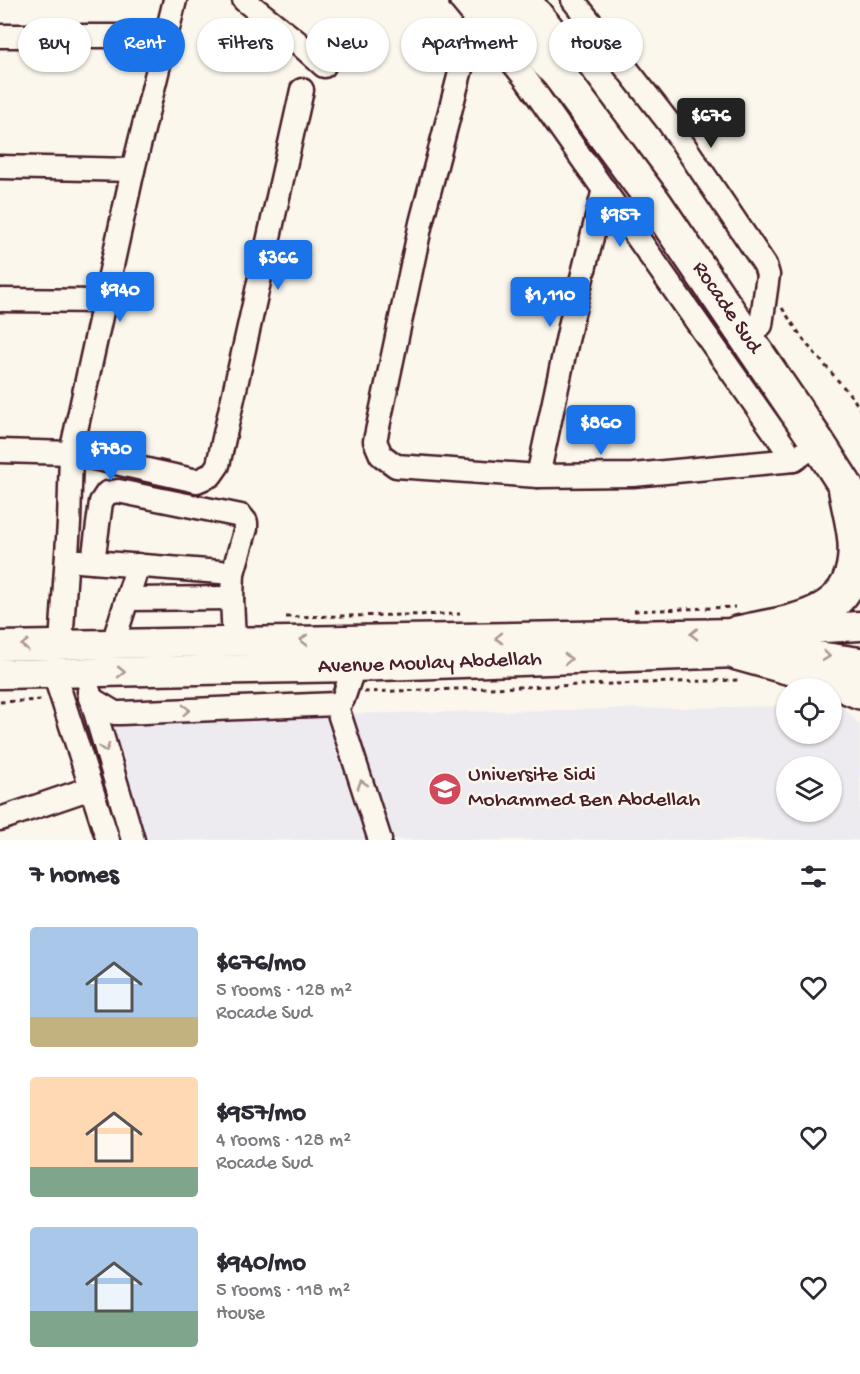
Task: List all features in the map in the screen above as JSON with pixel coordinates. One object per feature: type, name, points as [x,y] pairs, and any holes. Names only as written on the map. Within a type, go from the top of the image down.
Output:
[{"type":"highway","name":"Rocade Sud","points":[[523,0],[574,61],[669,189],[761,326],[853,469],[860,514]]},
{"type":"highway","name":"Rocade Sud","points":[[476,5],[558,74],[654,202],[806,452],[853,469]]},
{"type":"highway","points":[[739,655],[831,606],[848,584],[853,568],[855,543],[853,469]]},
{"type":"highway","points":[[739,655],[823,677],[860,692]]},
{"type":"main road","name":"Avenue Moulay Abdellah","points":[[0,674],[58,686],[88,685],[172,672],[345,688],[739,655],[860,626]]},
{"type":"main road","name":"Avenue Moulay Abdellah","points":[[0,646],[234,641],[739,655],[804,654],[860,662]]},
{"type":"street","points":[[170,18],[175,0]]},
{"type":"street","points":[[244,0],[306,50]]},
{"type":"street","points":[[573,0],[669,123],[765,265],[768,275],[761,326]]},
{"type":"street","points":[[476,5],[604,189],[806,452],[633,475],[537,476],[396,466],[381,455],[375,441],[421,223],[476,5]]},
{"type":"street","points":[[0,36],[103,36]]},
{"type":"street","points":[[61,644],[71,453],[133,170],[157,72]]},
{"type":"street","points":[[0,451],[71,453],[197,481],[211,475],[218,465],[302,90]]},
{"type":"street","points":[[0,167],[133,170]]},
{"type":"street","points":[[537,476],[604,189]]},
{"type":"street","points":[[0,300],[104,301]]},
{"type":"street","points":[[93,562],[101,502],[107,493],[118,491],[242,516],[246,522],[246,528],[233,573],[234,641]]},
{"type":"street","points":[[66,560],[233,573]]},
{"type":"street","points":[[113,643],[138,566]]},
{"type":"street","points":[[127,599],[232,598]]},
{"type":"street","points":[[88,685],[115,713],[345,688],[380,840]]},
{"type":"street","points":[[88,685],[133,840]]},
{"type":"street","points":[[58,686],[108,840]]},
{"type":"street","points":[[0,819],[91,788]]},
{"type":"path","points":[[345,688],[739,655]]},
{"type":"path","points":[[0,702],[58,686]]},
{"type":"shaded area","name":"Universite Sidi Mohammed Ben Abdellah","points":[[98,705],[107,718],[776,706],[776,744],[842,744],[842,706],[860,725],[860,840],[122,840],[78,707]]},
{"type":"place","name":"Universite Sidi Mohammed Ben Abdellah","points":[[445,789]]}]
